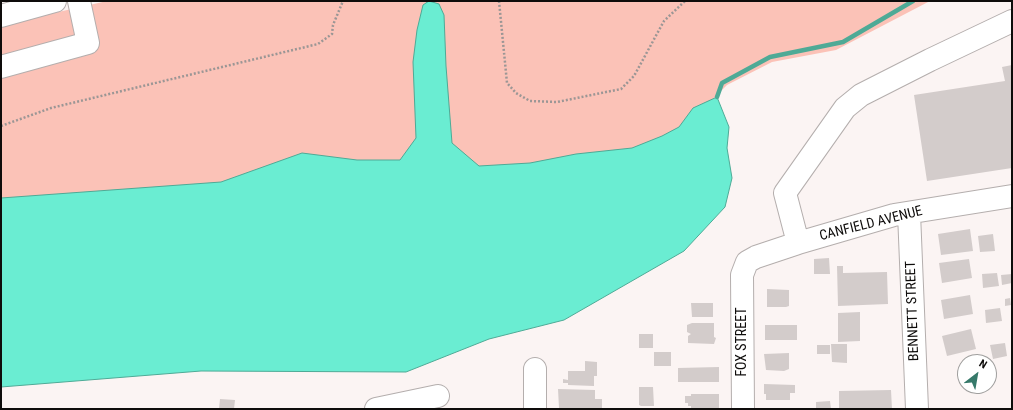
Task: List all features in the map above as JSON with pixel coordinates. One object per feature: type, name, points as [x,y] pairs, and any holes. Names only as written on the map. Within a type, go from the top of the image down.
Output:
[{"type":"street","points":[[1,16],[55,1]]},
{"type":"street","points":[[1,67],[88,43],[79,1]]},
{"type":"street","points":[[798,243],[785,192],[845,108],[861,95],[1012,21]]},
{"type":"street","name":"CANFIELD AVENUE","points":[[742,275],[745,266],[751,259],[798,243],[894,215],[1012,196]]},
{"type":"street","name":"BENNETT STREET","points":[[909,212],[917,409]]},
{"type":"street","name":"FOX STREET","points":[[742,275],[743,409]]},
{"type":"street","points":[[534,409],[535,369]]},
{"type":"street","points":[[376,409],[438,396]]},
{"type":"path","points":[[1,126],[52,108],[318,44],[332,34],[333,26],[343,1]]},
{"type":"path","points":[[499,1],[507,83],[516,94],[530,100],[557,102],[621,89],[634,76],[664,21],[685,1]]},
{"type":"shaded area","points":[[107,1],[930,1],[836,50],[772,62],[727,85],[695,117],[678,158],[1,254],[1,25]]},
{"type":"shaded area","points":[[429,1],[439,4],[444,15],[452,143],[479,166],[530,163],[576,154],[632,148],[662,136],[679,127],[693,108],[717,97],[729,127],[727,148],[732,178],[725,207],[684,251],[564,320],[489,339],[406,372],[201,371],[1,387],[1,198],[221,182],[302,153],[357,160],[400,160],[416,138],[413,62],[417,30],[423,5]]},
{"type":"building","points":[[1012,65],[1012,168],[927,181],[914,95],[1005,81],[1002,67]]},
{"type":"building","points":[[970,229],[973,251],[941,255],[938,234]]},
{"type":"building","points":[[993,234],[995,251],[980,252],[978,236]]},
{"type":"building","points":[[829,258],[830,274],[814,274],[814,259]]},
{"type":"building","points":[[969,259],[972,278],[942,283],[939,263]]},
{"type":"building","points":[[837,266],[843,266],[843,273],[887,272],[888,304],[838,306]]},
{"type":"building","points":[[997,273],[999,286],[983,288],[982,274]]},
{"type":"building","points":[[1012,274],[1012,283],[1002,285],[1001,275]]},
{"type":"building","points":[[767,289],[789,290],[789,306],[767,307]]},
{"type":"building","points":[[970,295],[973,314],[944,319],[941,300]]},
{"type":"building","points":[[1010,298],[1011,305],[1005,306],[1005,299]]},
{"type":"building","points":[[691,303],[713,303],[713,317],[692,317]]},
{"type":"building","points":[[1000,308],[1002,321],[986,323],[985,310]]},
{"type":"building","points":[[860,312],[860,341],[838,342],[838,313]]},
{"type":"building","points":[[692,323],[714,323],[714,337],[716,338],[714,344],[688,343],[688,336],[691,334],[687,332],[687,325]]},
{"type":"building","points":[[765,325],[797,325],[797,340],[765,340]]},
{"type":"building","points":[[971,329],[976,349],[947,356],[942,336]]},
{"type":"building","points":[[639,334],[653,334],[653,348],[639,348]]},
{"type":"building","points":[[1005,343],[1007,356],[997,358],[997,354],[992,354],[990,345]]},
{"type":"building","points":[[831,344],[847,344],[847,363],[832,362]]},
{"type":"building","points":[[817,345],[830,345],[830,354],[817,354]]},
{"type":"building","points":[[654,352],[671,352],[671,366],[654,366]]},
{"type":"building","points":[[789,353],[789,369],[784,371],[766,370],[764,354]]},
{"type":"building","points":[[585,361],[597,362],[597,376],[594,376],[594,386],[568,385],[568,383],[563,383],[563,379],[568,380],[568,371],[585,371]]},
{"type":"building","points":[[719,367],[719,382],[678,382],[678,368]]},
{"type":"building","points":[[764,384],[795,385],[795,393],[790,393],[790,400],[766,400],[766,394],[764,394]]},
{"type":"building","points":[[639,387],[653,387],[654,406],[639,405]]},
{"type":"building","points":[[558,389],[595,390],[595,399],[602,399],[602,408],[559,408]]},
{"type":"building","points":[[891,390],[892,409],[839,409],[839,391]]},
{"type":"building","points":[[691,394],[719,394],[719,409],[691,409],[691,406],[688,406],[688,403],[685,403],[685,396],[691,396]]},
{"type":"building","points":[[220,399],[235,400],[234,409],[219,409]]},
{"type":"building","points":[[830,401],[831,409],[816,409],[816,402]]},
{"type":"waterway","points":[[717,97],[722,83],[770,57],[843,42],[913,1]]}]
